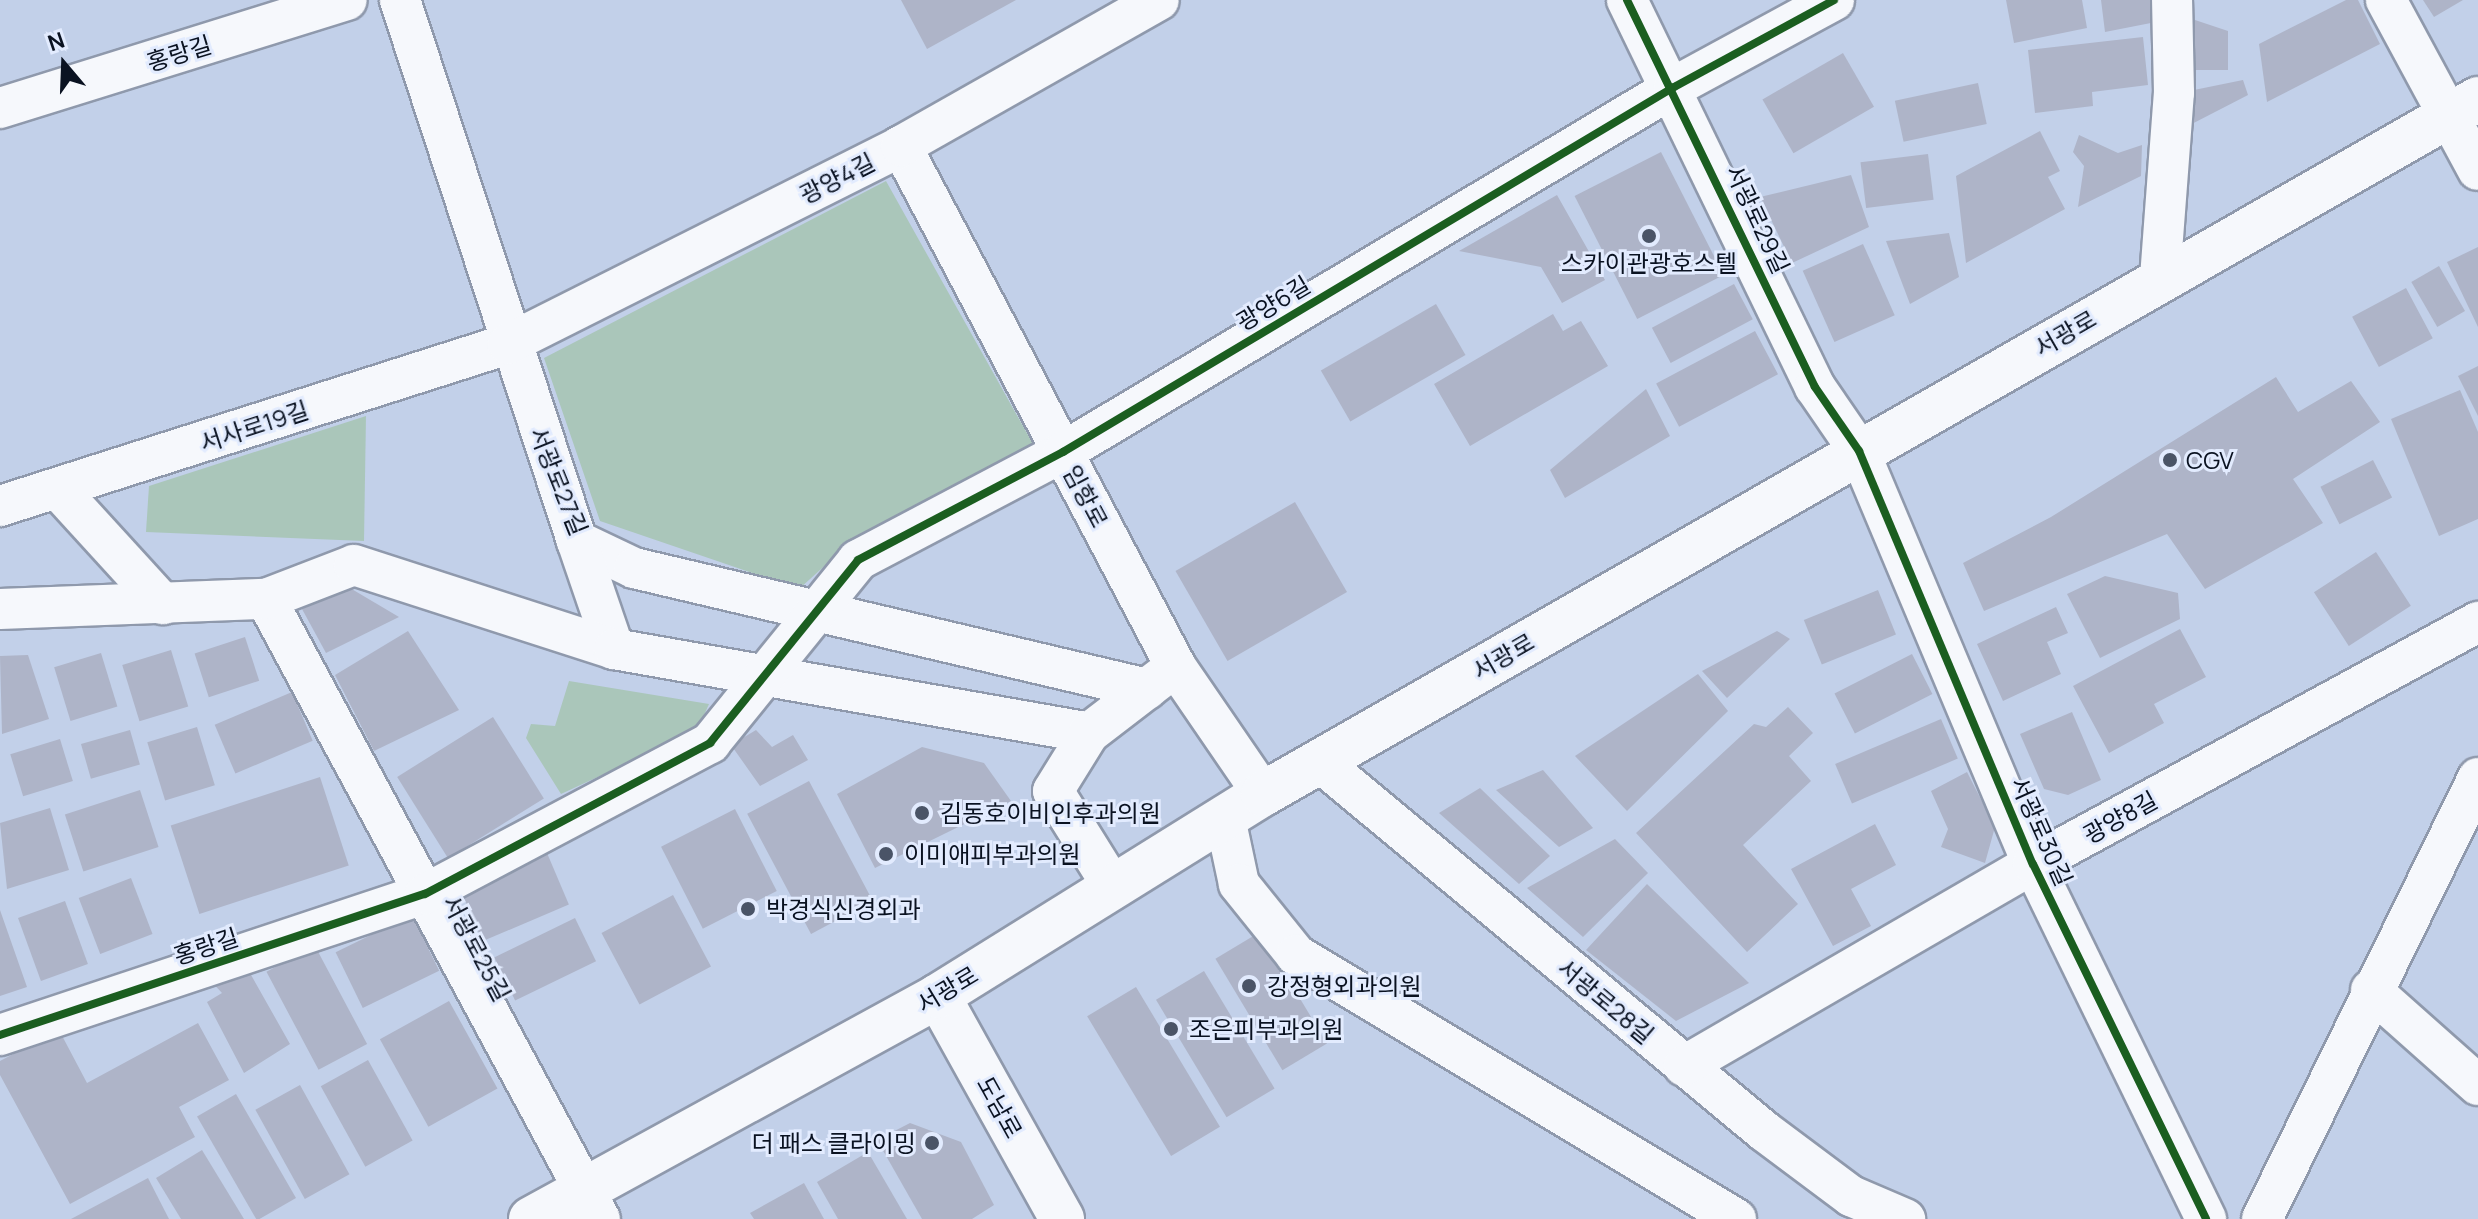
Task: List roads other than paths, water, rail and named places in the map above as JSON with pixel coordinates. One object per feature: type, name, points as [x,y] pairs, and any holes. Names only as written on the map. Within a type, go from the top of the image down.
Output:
[{"type":"main road","name":"서광로","points":[[531,1219],[593,1204],[938,996],[1263,794],[2462,106]]},
{"type":"main road","name":"도남로","points":[[938,996],[1062,1219]]},
{"type":"street","name":"홍랑길","points":[[3,95],[347,0]]},
{"type":"street","name":"서광로27길","points":[[400,0],[508,344],[577,541],[634,568],[816,612],[1162,678]]},
{"type":"street","name":"광양4길","points":[[508,344],[901,146],[1159,0]]},
{"type":"street","name":"서광로29길","points":[[1627,0],[1674,87],[1815,387],[1859,451]]},
{"type":"street","name":"광양6길","points":[[764,676],[858,560],[1063,452],[1674,87],[1834,0]]},
{"type":"street","points":[[2160,278],[2174,93],[2172,0]]},
{"type":"street","points":[[2386,0],[2462,106],[2478,170]]},
{"type":"street","name":"임항로","points":[[901,146],[1063,452],[1162,678],[1263,794]]},
{"type":"street","name":"서사로19길","points":[[0,506],[508,344]]},
{"type":"street","name":"서광로30길","points":[[1859,451],[2033,864],[2206,1219]]},
{"type":"street","points":[[58,489],[163,604]]},
{"type":"street","points":[[577,541],[614,649]]},
{"type":"street","points":[[0,609],[266,599],[354,565],[614,649],[1089,733]]},
{"type":"street","name":"서광로25길","points":[[266,599],[593,1204]]},
{"type":"street","name":"광양8길","points":[[1684,1066],[2033,864],[2478,622]]},
{"type":"street","name":"홍랑길","points":[[0,1035],[425,894],[710,743],[764,676]]},
{"type":"street","points":[[1113,887],[1053,791],[1089,733],[1162,678]]},
{"type":"street","name":"서광로28길","points":[[1320,762],[1684,1066],[1851,1196],[1905,1219]]},
{"type":"street","points":[[2262,1219],[2371,990],[2478,778]]},
{"type":"street","points":[[1225,818],[1239,884],[1296,955],[1736,1219]]},
{"type":"street","points":[[2371,990],[2478,1085]]},
{"type":"place","name":"스카이관광호스텔","points":[[1649,236]]},
{"type":"place","name":"CGV","points":[[2170,460]]},
{"type":"place","name":"김동호이비인후과의원","points":[[922,813]]},
{"type":"place","name":"이미애피부과의원","points":[[886,854]]},
{"type":"place","name":"박경식신경외과","points":[[748,909]]},
{"type":"place","name":"강정형외과의원","points":[[1249,986]]},
{"type":"place","name":"조은피부과의원","points":[[1171,1029]]},
{"type":"place","name":"더 패스 클라이밍","points":[[932,1143]]}]
